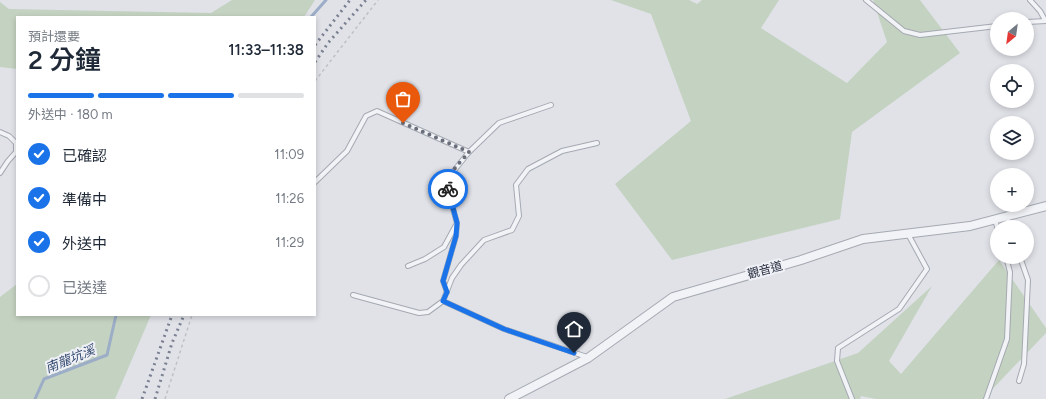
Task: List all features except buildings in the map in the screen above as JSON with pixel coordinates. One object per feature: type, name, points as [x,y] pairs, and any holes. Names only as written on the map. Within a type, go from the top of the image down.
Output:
[{"type":"street","name":"觀音道","points":[[1001,220],[1007,216],[1046,206]]},
{"type":"street","name":"觀音道","points":[[509,399],[588,358],[674,297],[801,260],[863,239],[990,224]]},
{"type":"lane","points":[[866,0],[904,31],[920,35],[990,27]]},
{"type":"lane","points":[[1030,0],[1040,11],[1045,20],[1034,21]]},
{"type":"lane","points":[[447,292],[443,281],[456,236],[457,223],[446,184],[449,177],[469,152],[499,123],[551,105]]},
{"type":"lane","points":[[316,181],[347,151],[366,116],[377,111],[469,152]]},
{"type":"lane","points":[[0,132],[9,136],[16,143],[16,152],[0,173]]},
{"type":"lane","points":[[353,296],[418,313],[428,312],[443,301],[452,278],[461,265],[484,240],[512,230],[519,216],[516,185],[528,169],[562,151],[597,143]]},
{"type":"lane","points":[[1007,216],[1008,220]]},
{"type":"lane","points":[[408,266],[425,259],[444,246],[457,223]]},
{"type":"lane","points":[[852,399],[837,361],[838,348],[899,309],[927,269],[908,233]]},
{"type":"lane","points":[[986,399],[1007,339],[1010,272],[1008,264]]},
{"type":"lane","points":[[1019,380],[1024,364],[1028,280],[1022,264]]},
{"type":"lane","points":[[443,301],[504,329],[588,358]]},
{"type":"path","points":[[316,79],[378,0]]},
{"type":"path","points":[[165,399],[192,316]]},
{"type":"green space","points":[[232,0],[315,0],[305,16],[16,16],[16,69],[0,67],[0,2],[9,9],[211,13]]},
{"type":"green space","points":[[611,0],[689,0],[697,4],[702,0],[779,0],[761,28],[847,83],[887,42],[873,0],[920,0],[960,53],[852,132],[840,219],[672,260],[615,184],[691,121],[651,14]]},
{"type":"green space","points":[[996,264],[1002,264],[1046,328],[1046,333],[983,399],[876,399],[861,396],[860,399],[725,399],[858,353],[932,286],[889,361],[901,374]]},
{"type":"green space","points":[[16,285],[16,316],[151,316],[115,399],[0,399],[0,297]]},
{"type":"waterway","name":"南龍坑溪","points":[[312,16],[326,0]]},
{"type":"waterway","name":"南龍坑溪","points":[[35,399],[44,379],[107,355],[116,316]]},
{"type":"railway","points":[[316,44],[350,0]]},
{"type":"railway","points":[[316,61],[328,43],[366,0]]},
{"type":"railway","points":[[142,399],[172,316]]},
{"type":"railway","points":[[155,399],[172,343],[184,316]]},
{"type":"way so far","points":[[403,123],[469,152],[449,177],[446,184],[448,189]]},
{"type":"route","points":[[448,189],[457,223],[456,236],[443,281],[447,292],[443,301],[504,329],[574,353]]}]
